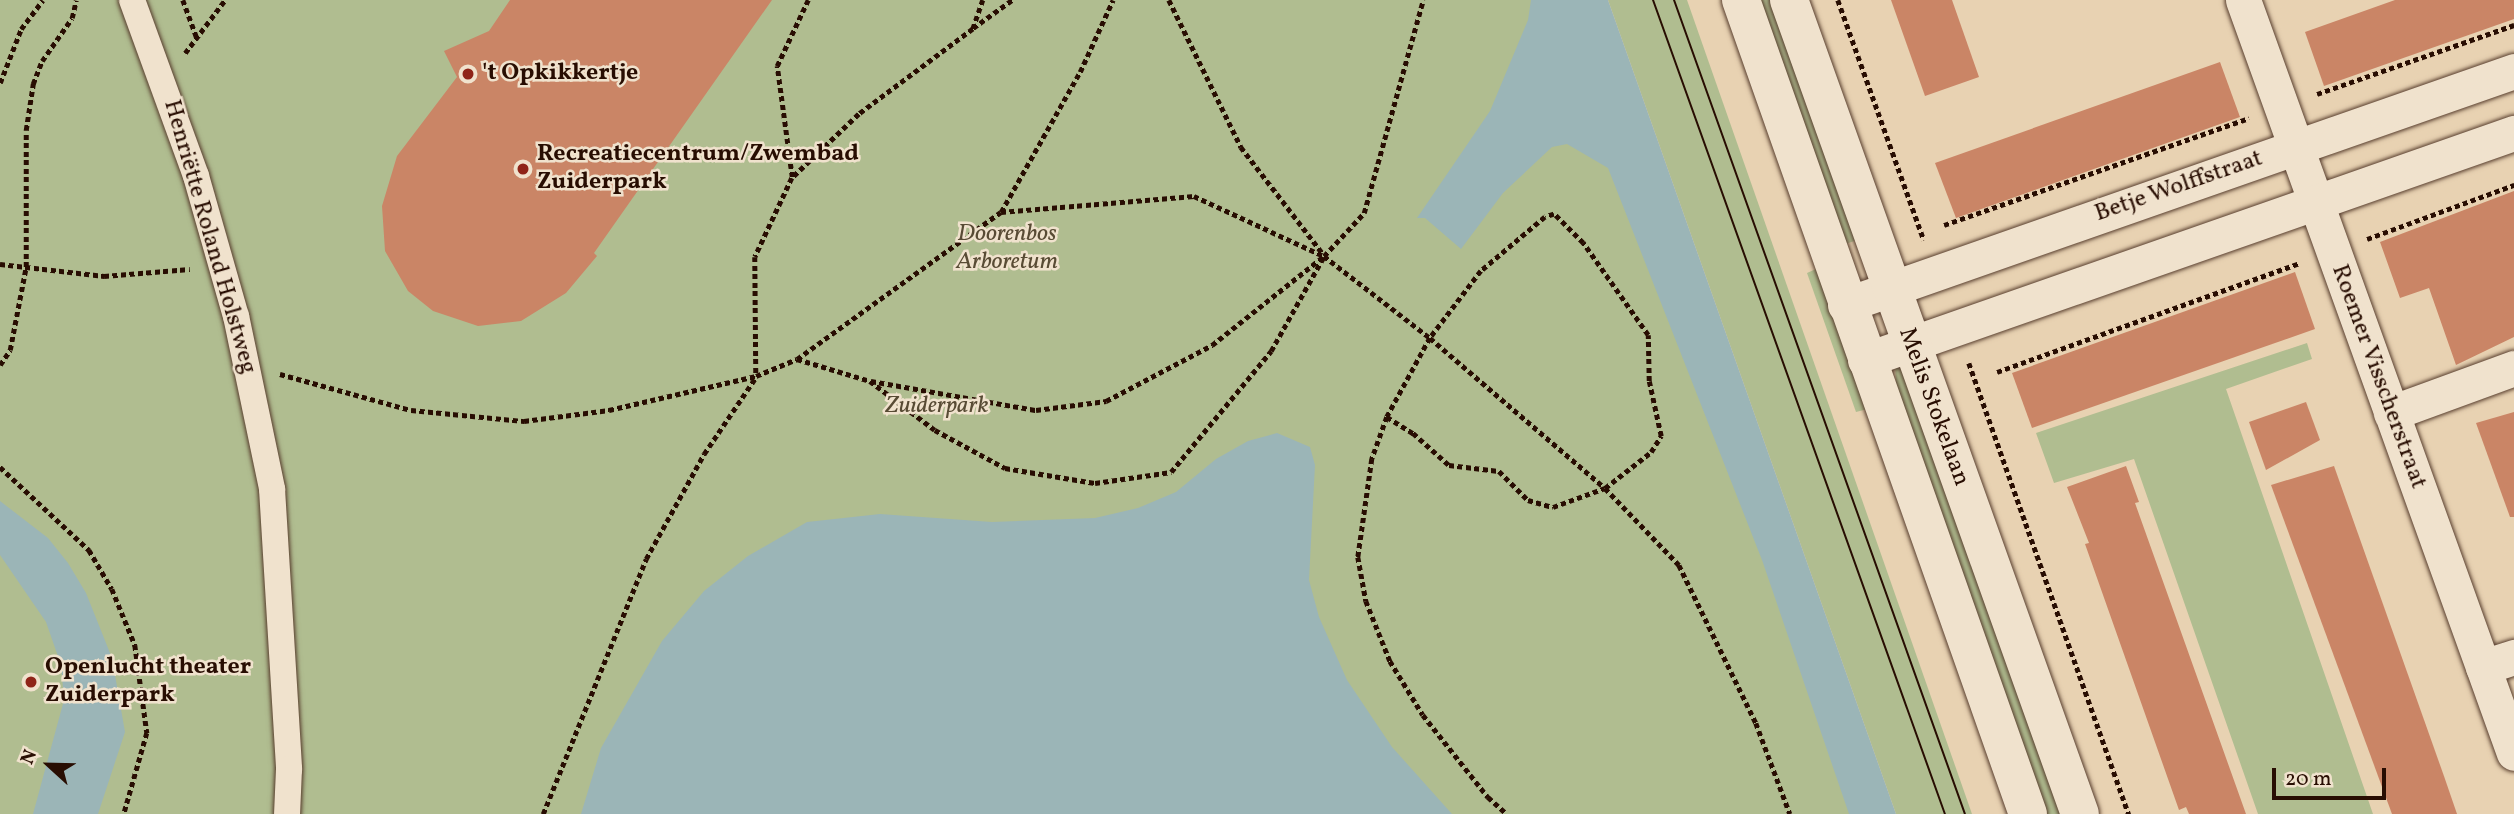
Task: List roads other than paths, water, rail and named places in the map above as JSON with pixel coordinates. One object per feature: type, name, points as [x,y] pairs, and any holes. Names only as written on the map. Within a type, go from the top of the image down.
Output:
[{"type":"street","name":"Henriëtte Roland Holstweg","points":[[132,0],[162,80],[220,263],[248,365],[272,489],[288,756],[287,814]]},
{"type":"street","name":"Melis Stokelaan","points":[[1741,0],[1845,305],[2028,814]]},
{"type":"street","name":"Melis Stokelaan","points":[[1789,0],[2080,814]]},
{"type":"street","name":"Roemer Visscherstraat","points":[[2243,0],[2392,413],[2499,662],[2514,754]]},
{"type":"street","name":"Betje Wolffstraat","points":[[1845,305],[2514,71]]},
{"type":"street","points":[[1865,360],[2514,133]]},
{"type":"street","points":[[2392,413],[2514,368]]},
{"type":"water","points":[[1531,0],[1608,0],[1896,814],[1849,814],[1762,560],[1608,168],[1567,144],[1552,147],[1503,193],[1461,249],[1425,218],[1417,218],[1490,111],[1528,20]]},
{"type":"water","points":[[1277,433],[1310,447],[1315,465],[1309,580],[1319,617],[1347,680],[1392,747],[1452,814],[581,814],[601,748],[662,641],[704,591],[748,556],[807,522],[880,514],[992,522],[1095,518],[1138,508],[1176,492],[1216,459],[1248,441]]},
{"type":"water","points":[[0,501],[48,538],[68,563],[86,593],[112,658],[125,732],[98,814],[33,814],[64,700],[61,665],[46,622],[0,555]]},
{"type":"tram line","points":[[1653,0],[1945,814]]},
{"type":"tram line","points":[[1674,0],[1965,814]]},
{"type":"place","name":"'t Opkikkertje","points":[[468,74]]},
{"type":"place","name":"Recreatiecentrum/Zwembad Zuiderpark","points":[[523,169]]},
{"type":"place","name":"Openlucht theater Zuiderpark","points":[[31,682]]},
{"type":"park label","name":"Doorenbos Arboretum","points":[[1007,249]]},
{"type":"park label","name":"Zuiderpark","points":[[937,407]]}]
